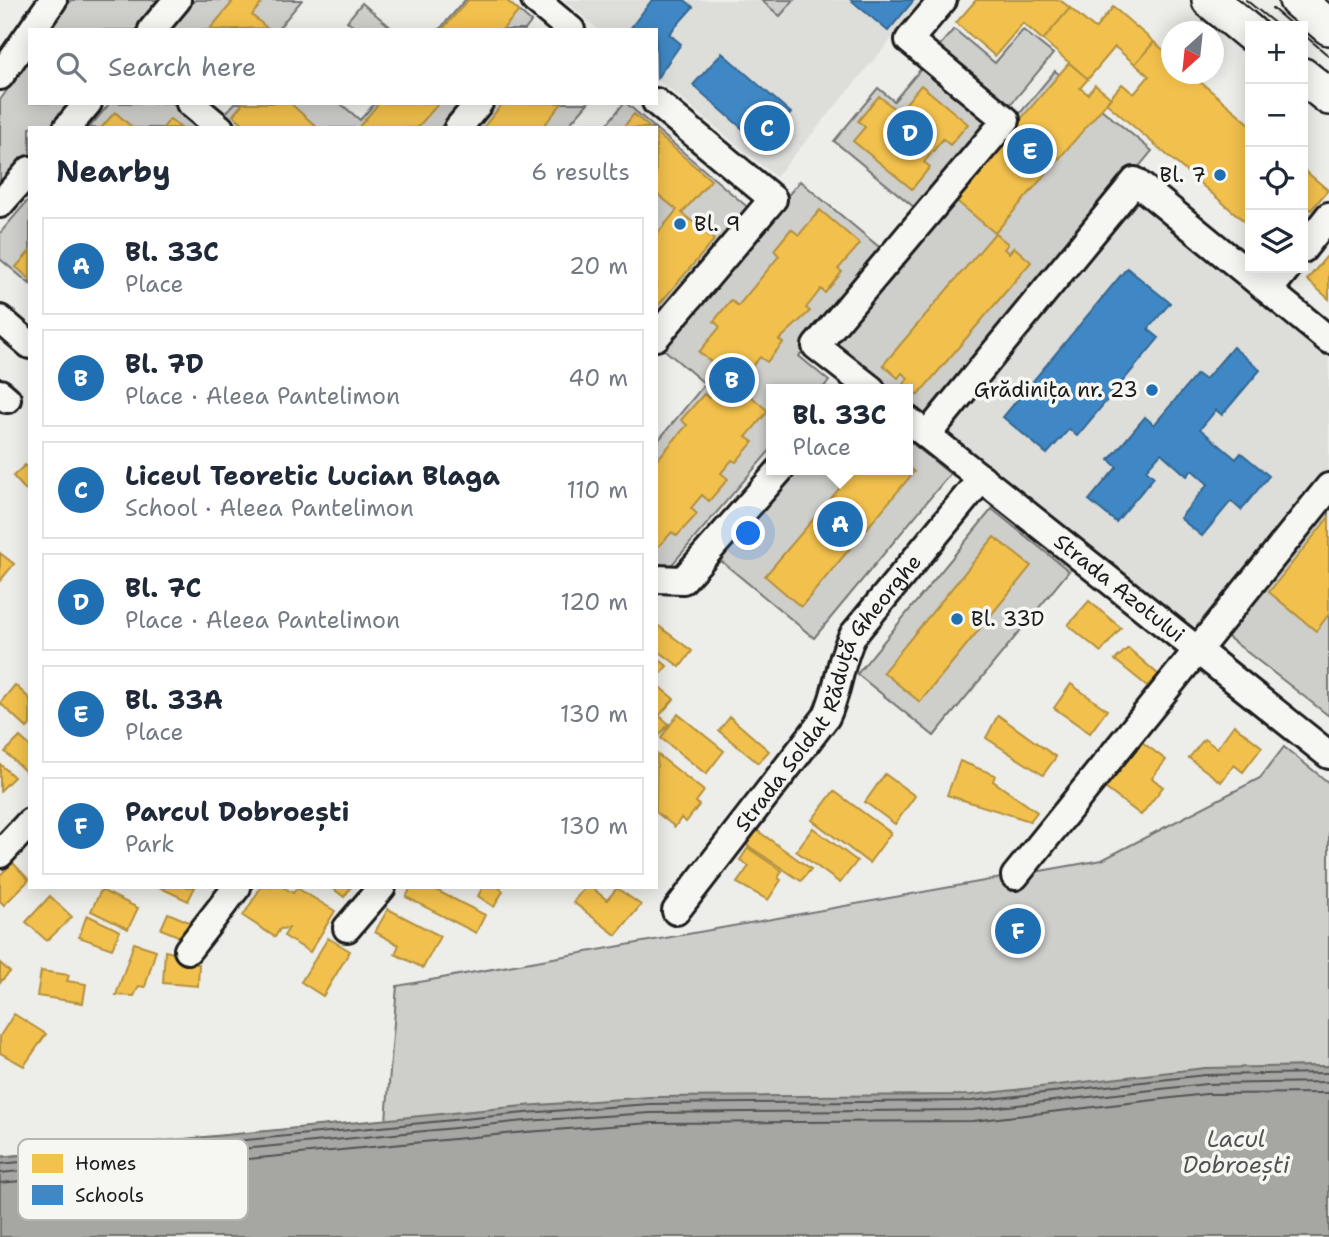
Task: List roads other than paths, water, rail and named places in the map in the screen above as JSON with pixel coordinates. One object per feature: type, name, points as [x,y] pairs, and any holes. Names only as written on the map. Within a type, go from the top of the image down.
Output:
[{"type":"main road","points":[[1210,0],[1245,29]]},
{"type":"main road","points":[[1297,0],[1329,26]]},
{"type":"main road","points":[[1308,80],[1329,97]]},
{"type":"street","points":[[33,28],[52,0]]},
{"type":"street","points":[[154,28],[177,0]]},
{"type":"street","points":[[857,384],[816,346],[1006,120],[909,40],[943,0]]},
{"type":"street","points":[[0,76],[28,35]]},
{"type":"street","points":[[658,104],[773,199],[658,335]]},
{"type":"street","points":[[69,126],[86,105]]},
{"type":"street","points":[[192,105],[217,126]]},
{"type":"street","points":[[460,126],[477,105]]},
{"type":"street","points":[[0,204],[28,172]]},
{"type":"street","points":[[918,427],[1135,181],[1329,340]]},
{"type":"street","points":[[1308,242],[1329,216]]},
{"type":"street","points":[[1269,290],[1283,273]]},
{"type":"street","points":[[0,320],[28,343]]},
{"type":"street","name":"Strada Azotului","points":[[918,427],[1329,755]]},
{"type":"street","points":[[658,579],[683,580],[776,475]]},
{"type":"street","name":"Strada Soldat Răduță Gheorghe","points":[[676,911],[826,717],[834,695],[842,654],[853,635],[982,478]]},
{"type":"street","points":[[1015,876],[1329,487]]},
{"type":"street","points":[[0,854],[28,824]]},
{"type":"street","points":[[188,950],[235,889]]},
{"type":"street","points":[[348,928],[380,889]]},
{"type":"water","name":"Lacul Dobroești","points":[[1329,1066],[1329,1237],[0,1237],[0,1157],[18,1155],[18,1220],[248,1220],[248,1139],[185,1139],[524,1106],[650,1097],[971,1095],[1205,1068]]},
{"type":"tram line","points":[[1246,0],[1272,21]]},
{"type":"tram line","points":[[1272,8],[1287,21]]},
{"type":"tram line","points":[[1308,38],[1329,56]]},
{"type":"place","name":"Liceul Teoretic Lucian Blaga","points":[[767,128]]},
{"type":"place","name":"Bl. 7C","points":[[910,133]]},
{"type":"place","name":"Bl. 33A","points":[[1030,151]]},
{"type":"place","name":"Bl. 7","points":[[1220,175]]},
{"type":"place","name":"Bl. 9","points":[[680,224]]},
{"type":"place","name":"Bl. 7D","points":[[732,380]]},
{"type":"place","name":"Grădinița nr. 23","points":[[1152,390]]},
{"type":"place","name":"Bl. 33C","points":[[840,524]]},
{"type":"place","name":"Bl. 33D","points":[[957,619]]},
{"type":"place","name":"Parcul Dobroești","points":[[1018,931]]}]
